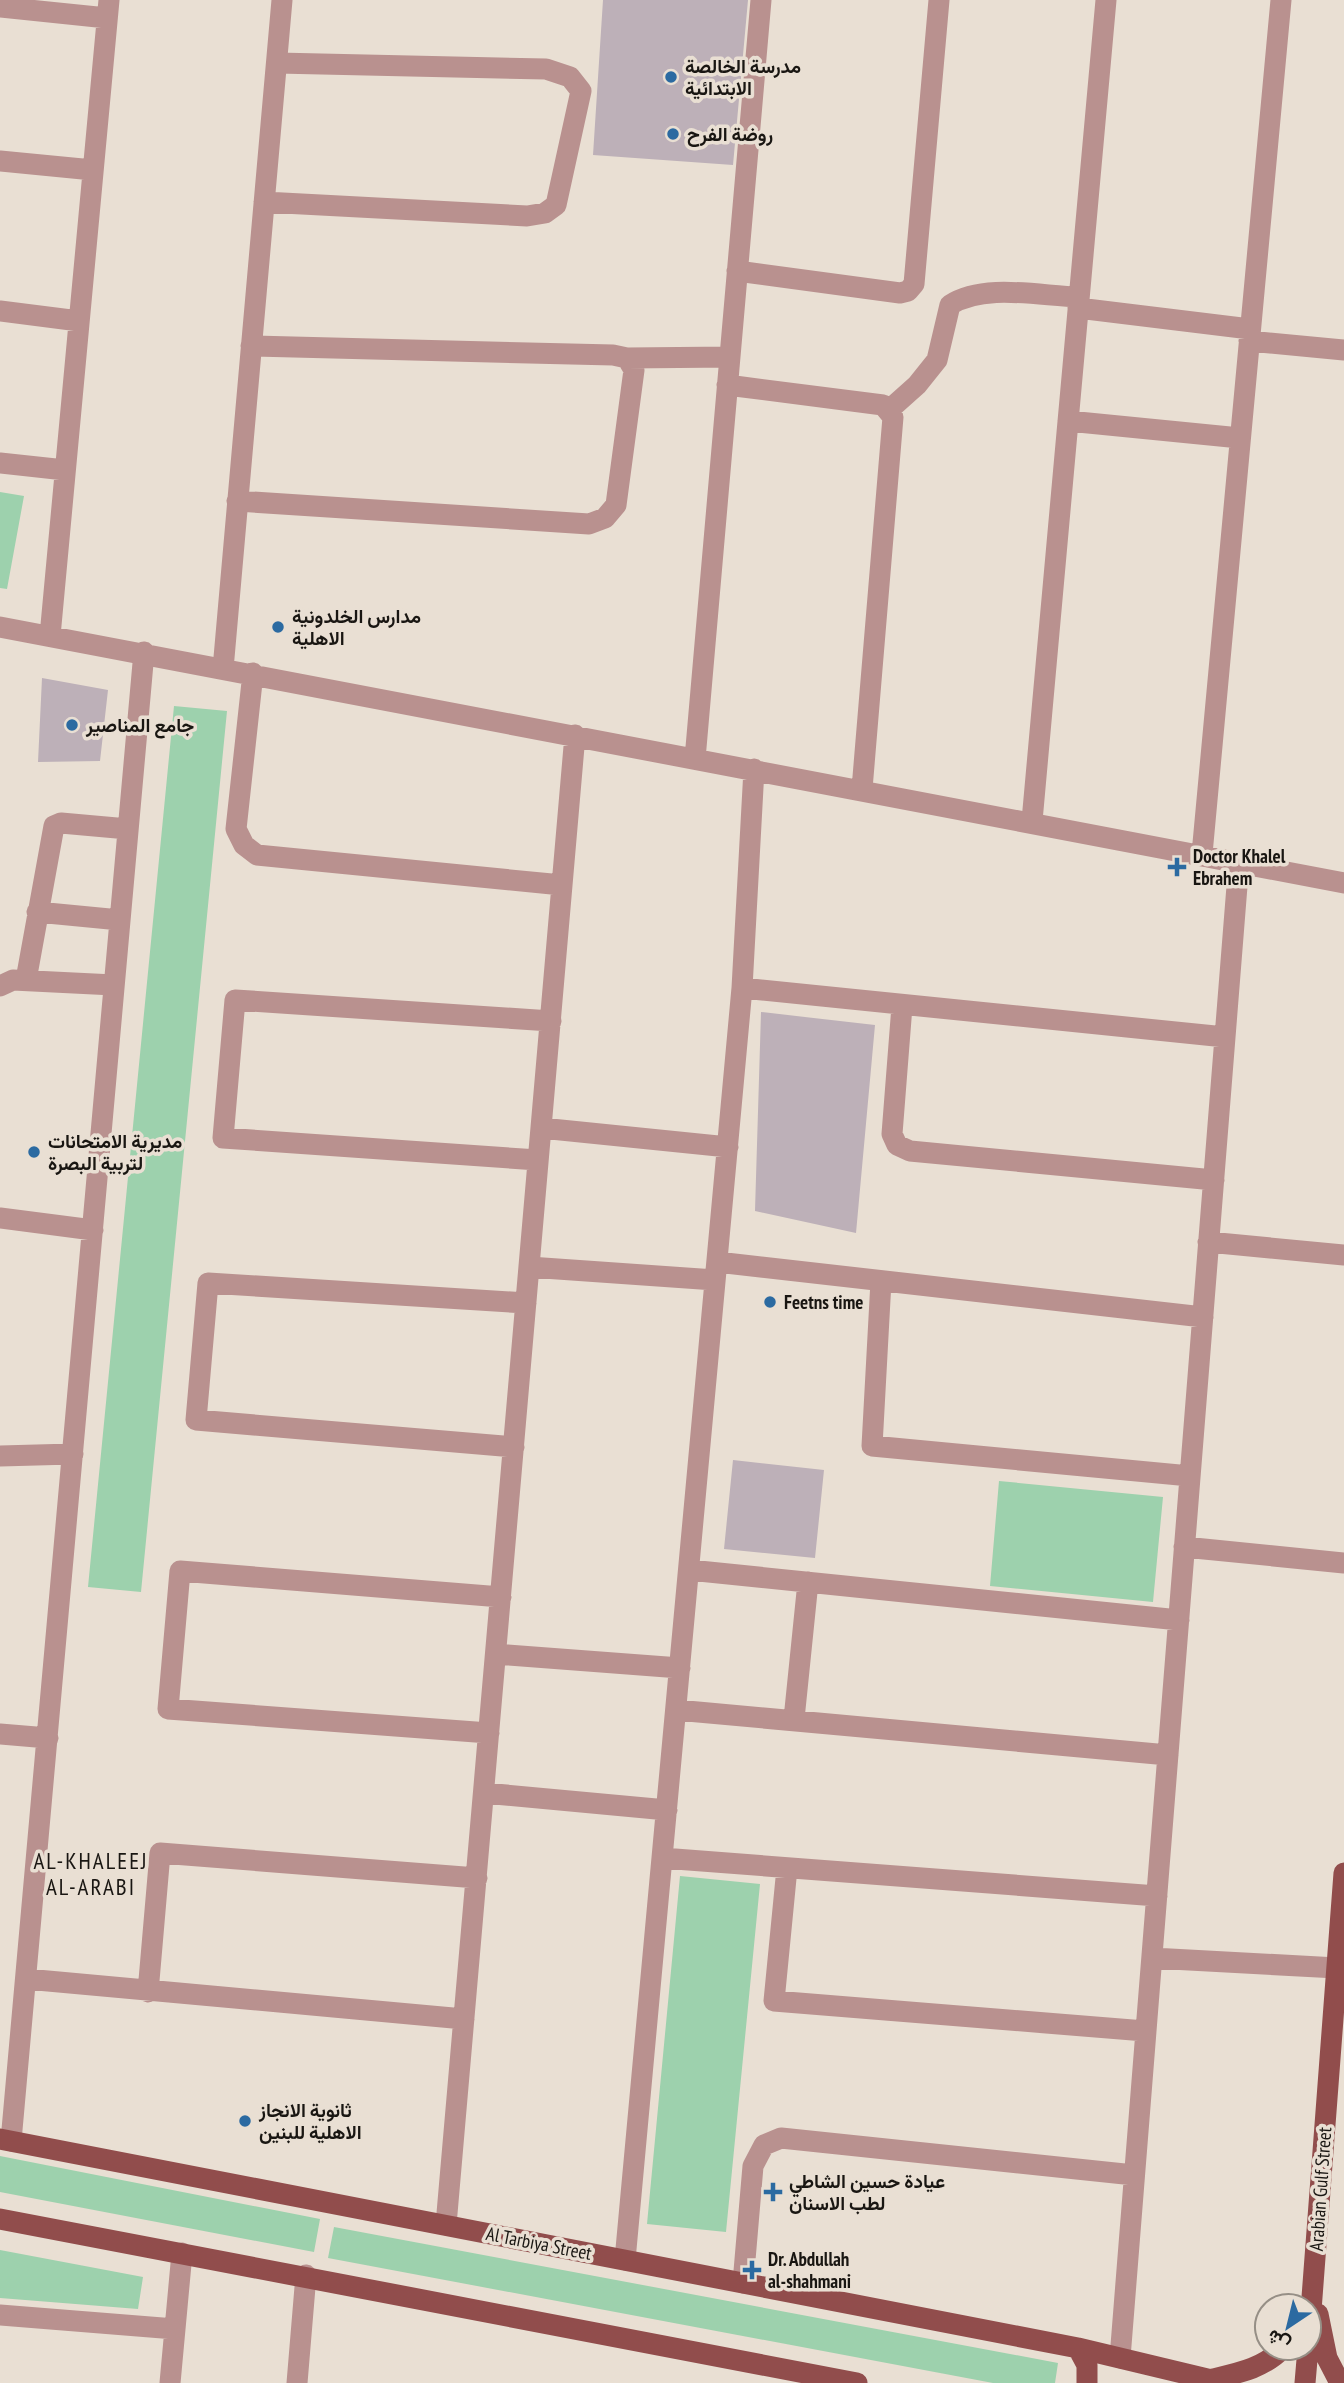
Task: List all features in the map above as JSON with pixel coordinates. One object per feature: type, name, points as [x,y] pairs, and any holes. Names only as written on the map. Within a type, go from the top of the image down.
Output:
[{"type":"main road","name":"Arabian Gulf Street","points":[[1312,2292],[1344,1873]]},
{"type":"main road","name":"Al Tarbiya Street","points":[[6,2140],[1078,2347],[1219,2381]]},
{"type":"main road","points":[[0,2219],[306,2276],[770,2375],[857,2383]]},
{"type":"main road","points":[[1313,2285],[1327,2358],[1340,2383]]},
{"type":"main road","points":[[1078,2347],[1087,2365],[1087,2383]]},
{"type":"main road","points":[[1219,2381],[1265,2362]]},
{"type":"main road","points":[[1306,2383],[1307,2362]]},
{"type":"street","points":[[223,669],[282,0]]},
{"type":"street","points":[[695,759],[761,0]]},
{"type":"street","points":[[737,271],[900,293],[914,284],[939,0]]},
{"type":"street","points":[[1032,821],[1106,0]]},
{"type":"street","points":[[1202,854],[1281,0]]},
{"type":"street","points":[[0,7],[108,9],[50,636]]},
{"type":"street","points":[[264,202],[527,216],[545,213],[556,205],[580,91],[570,77],[546,69],[276,62]]},
{"type":"street","points":[[0,161],[93,170]]},
{"type":"street","points":[[889,410],[929,373],[937,360],[950,305],[964,296],[990,293],[1079,303],[1344,350]]},
{"type":"street","points":[[0,311],[79,321]]},
{"type":"street","points":[[251,346],[627,358],[730,358]]},
{"type":"street","points":[[237,501],[589,524],[605,518],[617,505],[634,370],[627,358]]},
{"type":"street","points":[[727,385],[883,405],[889,410],[894,429],[862,789]]},
{"type":"street","points":[[1068,421],[1240,438]]},
{"type":"street","points":[[0,463],[65,470]]},
{"type":"street","points":[[0,627],[1032,821],[1344,883]]},
{"type":"street","points":[[6,2140],[26,1979],[144,652]]},
{"type":"street","points":[[253,673],[236,829],[244,845],[257,855],[562,885]]},
{"type":"street","points":[[446,2225],[575,735]]},
{"type":"street","points":[[625,2260],[742,988],[754,769]]},
{"type":"street","points":[[26,980],[54,826],[61,823],[128,829]]},
{"type":"street","points":[[1120,2358],[1239,861]]},
{"type":"street","points":[[37,912],[120,920]]},
{"type":"street","points":[[0,986],[13,979],[114,985]]},
{"type":"street","points":[[742,988],[1225,1037]]},
{"type":"street","points":[[538,1160],[223,1139],[234,1000],[551,1021]]},
{"type":"street","points":[[902,1006],[892,1134],[897,1145],[911,1151],[1214,1180]]},
{"type":"street","points":[[541,1128],[727,1147]]},
{"type":"street","points":[[0,1219],[93,1230]]},
{"type":"street","points":[[1208,1242],[1344,1255]]},
{"type":"street","points":[[529,1267],[716,1271],[881,1281],[1203,1317]]},
{"type":"street","points":[[881,1281],[872,1446],[1190,1476]]},
{"type":"street","points":[[514,1447],[196,1420],[208,1283],[526,1303]]},
{"type":"street","points":[[0,1456],[73,1454]]},
{"type":"street","points":[[1184,1547],[1344,1563]]},
{"type":"street","points":[[689,1570],[1179,1620]]},
{"type":"street","points":[[489,1733],[168,1709],[180,1571],[501,1597]]},
{"type":"street","points":[[794,1719],[808,1582]]},
{"type":"street","points":[[496,1654],[680,1668]]},
{"type":"street","points":[[676,1710],[1168,1755]]},
{"type":"street","points":[[0,1734],[48,1738]]},
{"type":"street","points":[[484,1793],[667,1810]]},
{"type":"street","points":[[148,1992],[160,1853],[477,1878]]},
{"type":"street","points":[[662,1858],[1157,1896]]},
{"type":"street","points":[[787,1868],[774,2001],[1145,2031]]},
{"type":"street","points":[[1152,1958],[1337,1968]]},
{"type":"street","points":[[26,1979],[464,2019]]},
{"type":"street","points":[[743,2283],[753,2166],[764,2145],[781,2138],[1135,2175]]},
{"type":"street","points":[[170,2383],[182,2253]]},
{"type":"street","points":[[298,2383],[306,2276]]},
{"type":"street","points":[[0,2315],[175,2329]]},
{"type":"green space","points":[[0,492],[24,496],[7,589],[0,588]]},
{"type":"green space","points":[[174,706],[227,711],[141,1592],[88,1587]]},
{"type":"green space","points":[[999,1481],[1163,1497],[1153,1602],[990,1586]]},
{"type":"green space","points":[[680,1876],[760,1884],[726,2232],[647,2224]]},
{"type":"green space","points":[[0,2156],[320,2219],[314,2252],[0,2192]]},
{"type":"green space","points":[[334,2227],[1058,2363],[1055,2383],[993,2383],[328,2258]]},
{"type":"green space","points":[[0,2250],[143,2277],[138,2309],[0,2298]]},
{"type":"building","name":"مدرسة الخالصة الابتدائية","points":[[603,0],[748,0],[733,165],[593,155]]},
{"type":"building","name":"جامع المناصير","points":[[42,678],[108,690],[100,761],[38,762]]},
{"type":"building","points":[[761,1012],[875,1025],[856,1233],[755,1211]]},
{"type":"building","points":[[733,1460],[824,1470],[815,1558],[724,1549]]},
{"type":"place","name":"مدرسة الخالصة الابتدائية","points":[[671,77]]},
{"type":"place","name":"روضة الفرح","points":[[673,134]]},
{"type":"place","name":"مدارس الخلدونية الاهلية","points":[[278,627]]},
{"type":"place","name":"جامع المناصير","points":[[72,725]]},
{"type":"place","name":"Doctor Khalel Ebrahem","points":[[1177,867]]},
{"type":"place","name":"مديرية الامتحانات لتربية البصرة","points":[[34,1152]]},
{"type":"place","name":"Feetns time","points":[[770,1302]]},
{"type":"place","name":"ثانوية الانجاز الاهلية للبنين","points":[[245,2121]]},
{"type":"place","name":"عيادة حسين الشاطي لطب الاسنان","points":[[773,2192]]},
{"type":"place","name":"Dr. Abdullah al-shahmani","points":[[752,2270]]},
{"type":"district","name":"AL-KHALEEJ AL-ARABI","points":[[91,1873]]}]
